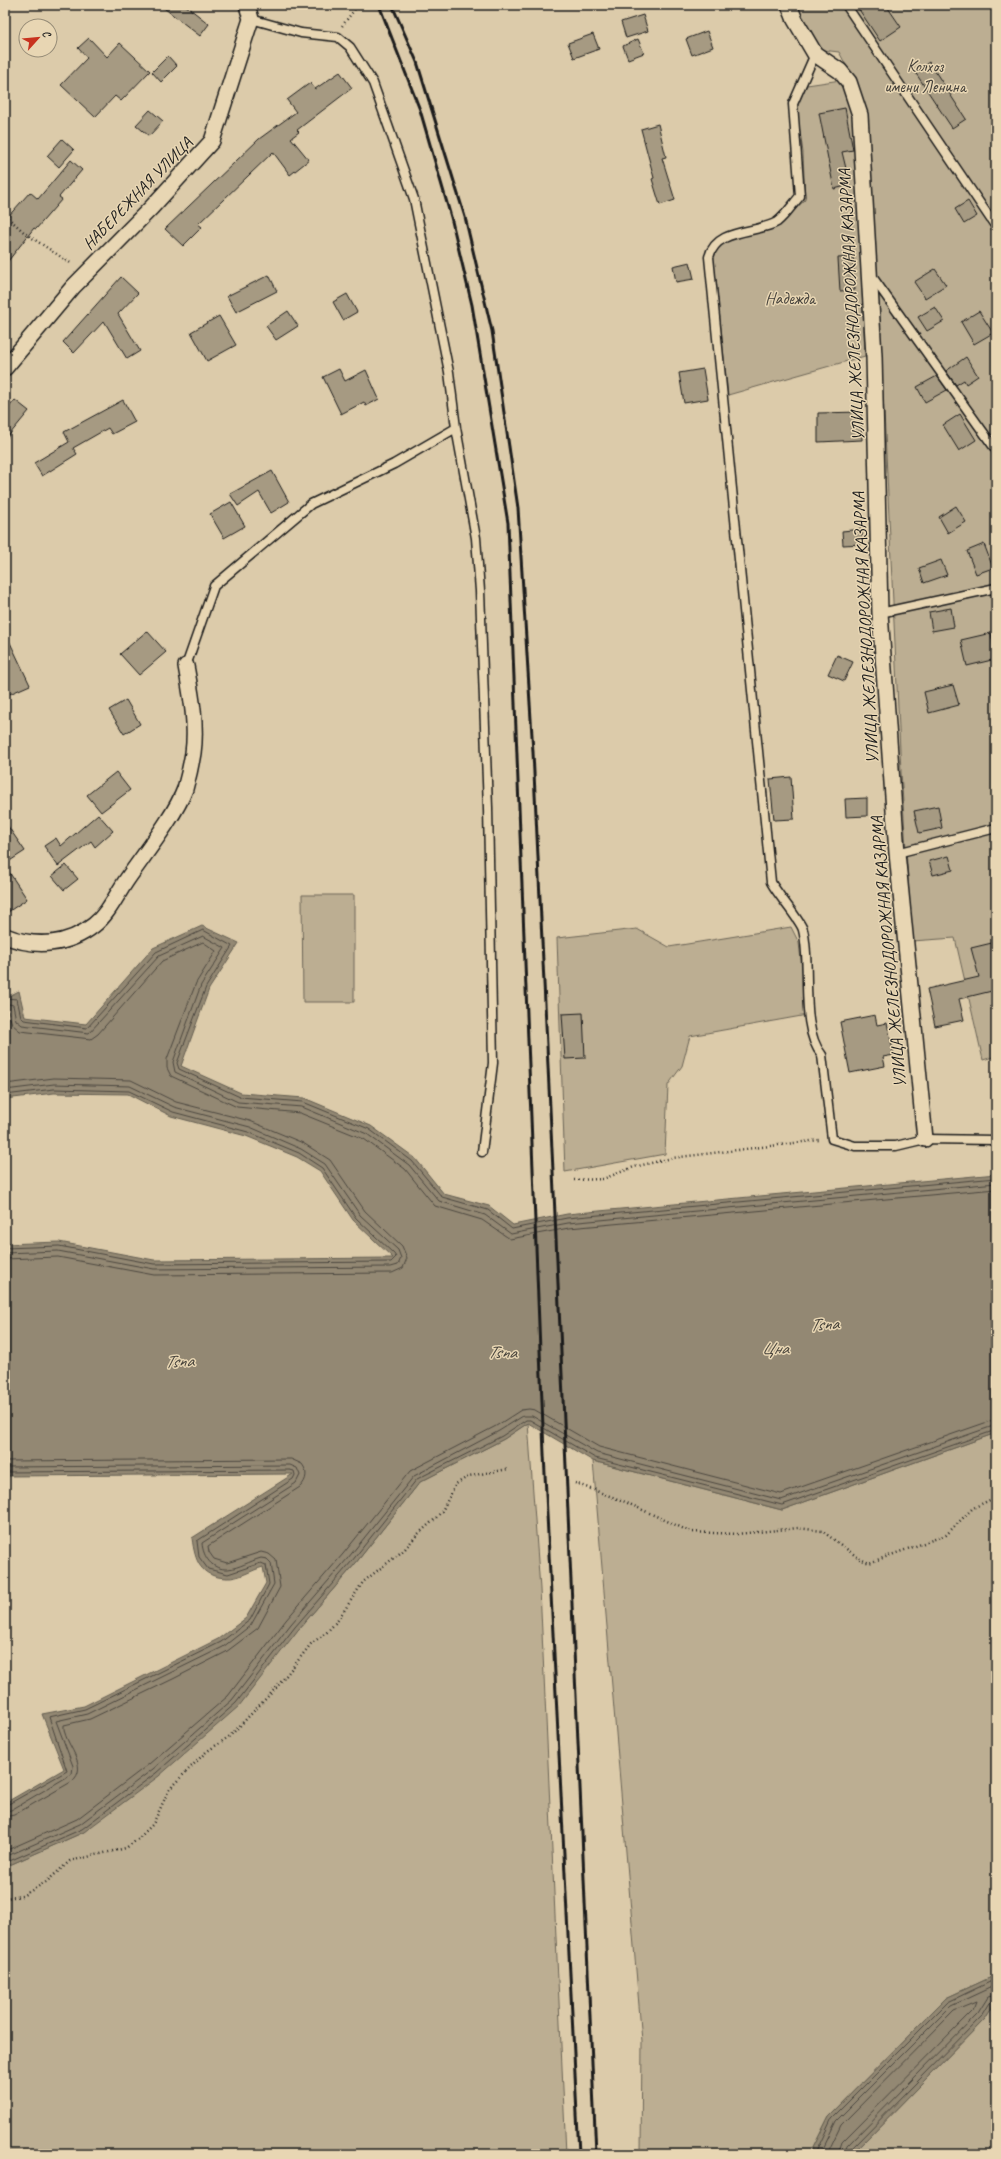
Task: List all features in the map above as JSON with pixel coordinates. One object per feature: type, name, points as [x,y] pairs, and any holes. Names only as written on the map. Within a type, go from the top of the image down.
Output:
[{"type":"street","points":[[789,5],[795,20],[815,54]]},
{"type":"street","name":"НАБЕРЕЖНАЯ УЛИЦА","points":[[5,368],[86,273],[151,208],[212,141],[249,12]]},
{"type":"street","name":"УЛИЦА ЖЕЛЕЗНОДОРОЖНАЯ КАЗАРМА","points":[[815,54],[840,71],[849,82],[860,115],[874,356],[880,613],[897,853],[925,1138]]},
{"type":"street","points":[[5,936],[38,945],[55,943],[72,938],[94,925],[110,906],[174,810],[184,789],[193,752],[193,705],[186,666]]},
{"type":"lane","points":[[846,5],[996,227]]},
{"type":"lane","points":[[249,12],[301,33],[338,37],[350,48],[373,83],[414,199],[449,372],[456,428],[476,538],[480,591],[488,808],[493,1062],[482,1152]]},
{"type":"lane","points":[[815,54],[793,104],[800,196],[777,222],[722,238],[711,248],[709,257],[771,882],[803,928],[811,1029],[815,1047],[822,1055],[832,1140],[854,1146],[896,1146],[925,1138],[996,1140]]},
{"type":"lane","points":[[868,272],[996,450]]},
{"type":"lane","points":[[186,666],[214,586],[312,504],[394,464],[456,428]]},
{"type":"lane","points":[[880,613],[996,588]]},
{"type":"lane","points":[[897,853],[996,828]]},
{"type":"path","points":[[338,37],[340,28],[358,5]]},
{"type":"path","points":[[5,215],[26,234],[86,273]]},
{"type":"path","points":[[574,1180],[603,1179],[634,1167],[672,1158],[832,1140]]},
{"type":"path","points":[[5,1898],[22,1896],[46,1882],[70,1861],[126,1848],[138,1839],[153,1824],[173,1785],[206,1752],[230,1736],[278,1687],[311,1644],[327,1632],[338,1620],[363,1582],[404,1550],[417,1535],[435,1519],[442,1511],[449,1494],[456,1484],[469,1476],[509,1469]]},
{"type":"path","points":[[575,1483],[623,1501],[691,1532],[737,1534],[798,1528],[822,1531],[860,1559],[869,1563],[946,1535],[973,1508],[996,1497]]},
{"type":"green space","name":"Колхоз имени Ленина","points":[[796,5],[996,5],[996,1056],[983,1060],[955,938],[912,941],[901,771],[884,411],[862,113],[855,82],[839,52],[822,50],[800,15]]},
{"type":"green space","name":"Надежда","points":[[841,80],[851,104],[856,152],[865,356],[728,395],[713,253],[725,242],[780,223],[805,200],[803,152],[796,105],[807,85]]},
{"type":"green space","points":[[302,895],[354,895],[354,1002],[303,1002]]},
{"type":"green space","points":[[791,927],[799,943],[807,1015],[690,1036],[682,1066],[668,1085],[665,1154],[565,1172],[557,938],[637,929],[669,947]]},
{"type":"green space","points":[[528,1423],[540,1589],[566,2154],[5,2154],[5,1867],[84,1832],[298,1630],[355,1564],[420,1482],[504,1439]]},
{"type":"green space","points":[[996,1433],[996,1975],[946,1998],[829,2116],[810,2154],[641,2154],[642,2041],[593,1461],[782,1510]]},
{"type":"green space","points":[[996,2001],[996,2154],[852,2154],[985,2019]]},
{"type":"water","name":"Цна","points":[[202,926],[239,943],[209,989],[181,1066],[241,1093],[304,1098],[371,1126],[415,1158],[444,1194],[489,1206],[513,1225],[567,1214],[996,1174],[996,1433],[782,1510],[593,1461],[528,1423],[504,1439],[420,1482],[355,1564],[298,1630],[239,1706],[159,1776],[84,1832],[5,1867],[5,1803],[64,1769],[42,1714],[84,1706],[218,1639],[246,1618],[266,1583],[263,1567],[231,1578],[211,1575],[200,1566],[195,1554],[192,1538],[293,1474],[5,1476],[5,1244],[59,1242],[154,1260],[393,1258],[353,1220],[320,1171],[297,1157],[246,1136],[171,1116],[128,1094],[54,1093],[5,1099],[6,994],[11,995],[19,991],[25,1017],[86,1024],[153,948]]},
{"type":"water","points":[[996,1975],[996,2001],[985,2019],[852,2154],[810,2154],[829,2116],[946,1998]]},
{"type":"building","points":[[160,5],[185,5],[209,24],[200,36]]},
{"type":"building","points":[[856,5],[886,5],[901,27],[880,41]]},
{"type":"building","points":[[643,15],[648,31],[626,38],[621,22]]},
{"type":"building","points":[[707,31],[713,47],[692,55],[686,39]]},
{"type":"building","points":[[593,34],[599,49],[574,58],[568,43]]},
{"type":"building","points":[[89,38],[107,57],[120,43],[150,71],[121,101],[115,96],[95,117],[61,85],[87,58],[78,48]]},
{"type":"building","points":[[638,39],[644,53],[628,59],[623,46]]},
{"type":"building","points":[[168,56],[177,66],[161,82],[152,72]]},
{"type":"building","points":[[929,62],[966,119],[952,128],[915,72]]},
{"type":"building","points":[[340,72],[352,88],[297,130],[299,132],[291,138],[309,160],[290,175],[273,152],[198,224],[202,227],[183,246],[165,229],[259,139],[296,112],[287,100],[310,83],[315,89]]},
{"type":"building","points":[[845,108],[853,150],[842,152],[850,185],[834,189],[819,113]]},
{"type":"building","points":[[150,110],[163,121],[149,136],[136,125]]},
{"type":"building","points":[[658,124],[666,157],[662,158],[675,200],[660,205],[652,179],[654,178],[641,129]]},
{"type":"building","points":[[62,139],[74,150],[59,167],[47,156]]},
{"type":"building","points":[[71,160],[82,170],[59,197],[62,199],[36,229],[34,228],[5,265],[5,220],[30,192],[38,199]]},
{"type":"building","points":[[968,201],[977,216],[964,224],[955,209]]},
{"type":"building","points":[[853,257],[855,290],[840,291],[838,258]]},
{"type":"building","points":[[690,262],[694,279],[676,282],[673,266]]},
{"type":"building","points":[[935,269],[946,285],[925,298],[914,282]]},
{"type":"building","points":[[269,275],[277,291],[236,312],[227,296]]},
{"type":"building","points":[[121,277],[138,293],[118,314],[140,351],[127,359],[104,321],[74,353],[63,342]]},
{"type":"building","points":[[347,294],[357,312],[343,320],[333,302]]},
{"type":"building","points":[[935,307],[944,321],[927,331],[918,317]]},
{"type":"building","points":[[288,311],[298,326],[276,340],[266,326]]},
{"type":"building","points":[[979,311],[993,333],[974,344],[961,322]]},
{"type":"building","points":[[219,316],[236,345],[207,361],[191,332]]},
{"type":"building","points":[[966,357],[978,376],[966,384],[964,380],[956,385],[946,371]]},
{"type":"building","points":[[339,369],[345,381],[366,370],[379,399],[366,406],[364,402],[341,414],[323,377]]},
{"type":"building","points":[[703,369],[708,399],[684,403],[679,373]]},
{"type":"building","points":[[937,376],[947,390],[925,402],[917,387]]},
{"type":"building","points":[[15,400],[29,411],[5,440],[5,412]]},
{"type":"building","points":[[123,400],[135,422],[112,434],[108,428],[73,448],[77,454],[42,476],[34,463],[69,442],[64,432]]},
{"type":"building","points":[[861,412],[862,440],[818,442],[818,413]]},
{"type":"building","points":[[960,414],[976,440],[959,451],[943,425]]},
{"type":"building","points":[[272,471],[289,502],[271,513],[259,492],[238,506],[230,494]]},
{"type":"building","points":[[231,502],[245,526],[224,538],[210,514]]},
{"type":"building","points":[[956,506],[966,522],[948,533],[939,517]]},
{"type":"building","points":[[862,529],[863,544],[843,545],[842,531]]},
{"type":"building","points":[[984,544],[993,568],[976,574],[967,551]]},
{"type":"building","points":[[941,560],[947,575],[924,583],[919,568]]},
{"type":"building","points":[[951,608],[954,627],[932,631],[929,612]]},
{"type":"building","points":[[147,631],[166,652],[139,675],[120,654]]},
{"type":"building","points":[[5,632],[30,685],[5,696]]},
{"type":"building","points":[[991,633],[996,659],[967,666],[961,640]]},
{"type":"building","points":[[837,655],[853,662],[844,681],[828,674]]},
{"type":"building","points":[[953,685],[959,705],[929,713],[924,692]]},
{"type":"building","points":[[126,700],[140,724],[124,734],[109,710]]},
{"type":"building","points":[[116,772],[130,790],[101,812],[87,795]]},
{"type":"building","points":[[791,777],[794,819],[774,820],[770,779]]},
{"type":"building","points":[[867,798],[867,816],[846,817],[845,799]]},
{"type":"building","points":[[938,806],[942,828],[919,833],[914,811]]},
{"type":"building","points":[[98,814],[113,831],[95,847],[91,841],[58,866],[44,846],[56,838],[61,846]]},
{"type":"building","points":[[5,822],[25,851],[5,864]]},
{"type":"building","points":[[949,856],[953,870],[933,875],[929,861]]},
{"type":"building","points":[[66,865],[78,879],[64,890],[52,876]]},
{"type":"building","points":[[5,866],[27,899],[5,914]]},
{"type":"building","points":[[996,942],[996,990],[959,999],[964,1020],[935,1026],[927,989],[979,977],[971,948]]},
{"type":"building","points":[[583,1013],[585,1058],[565,1059],[562,1014]]},
{"type":"building","points":[[875,1015],[877,1025],[887,1023],[894,1055],[883,1057],[885,1066],[850,1073],[840,1022]]},
{"type":"railway","points":[[379,5],[420,110],[451,217],[472,305],[508,523],[544,1454],[579,2154]]},
{"type":"railway","points":[[392,5],[417,62],[465,217],[492,331],[518,508],[533,752],[554,1192],[596,2154]]},
{"type":"water label","name":"Tsna","points":[[824,1324]]},
{"type":"water label","name":"Tsna","points":[[502,1352]]},
{"type":"water label","name":"Tsna","points":[[179,1361]]}]
